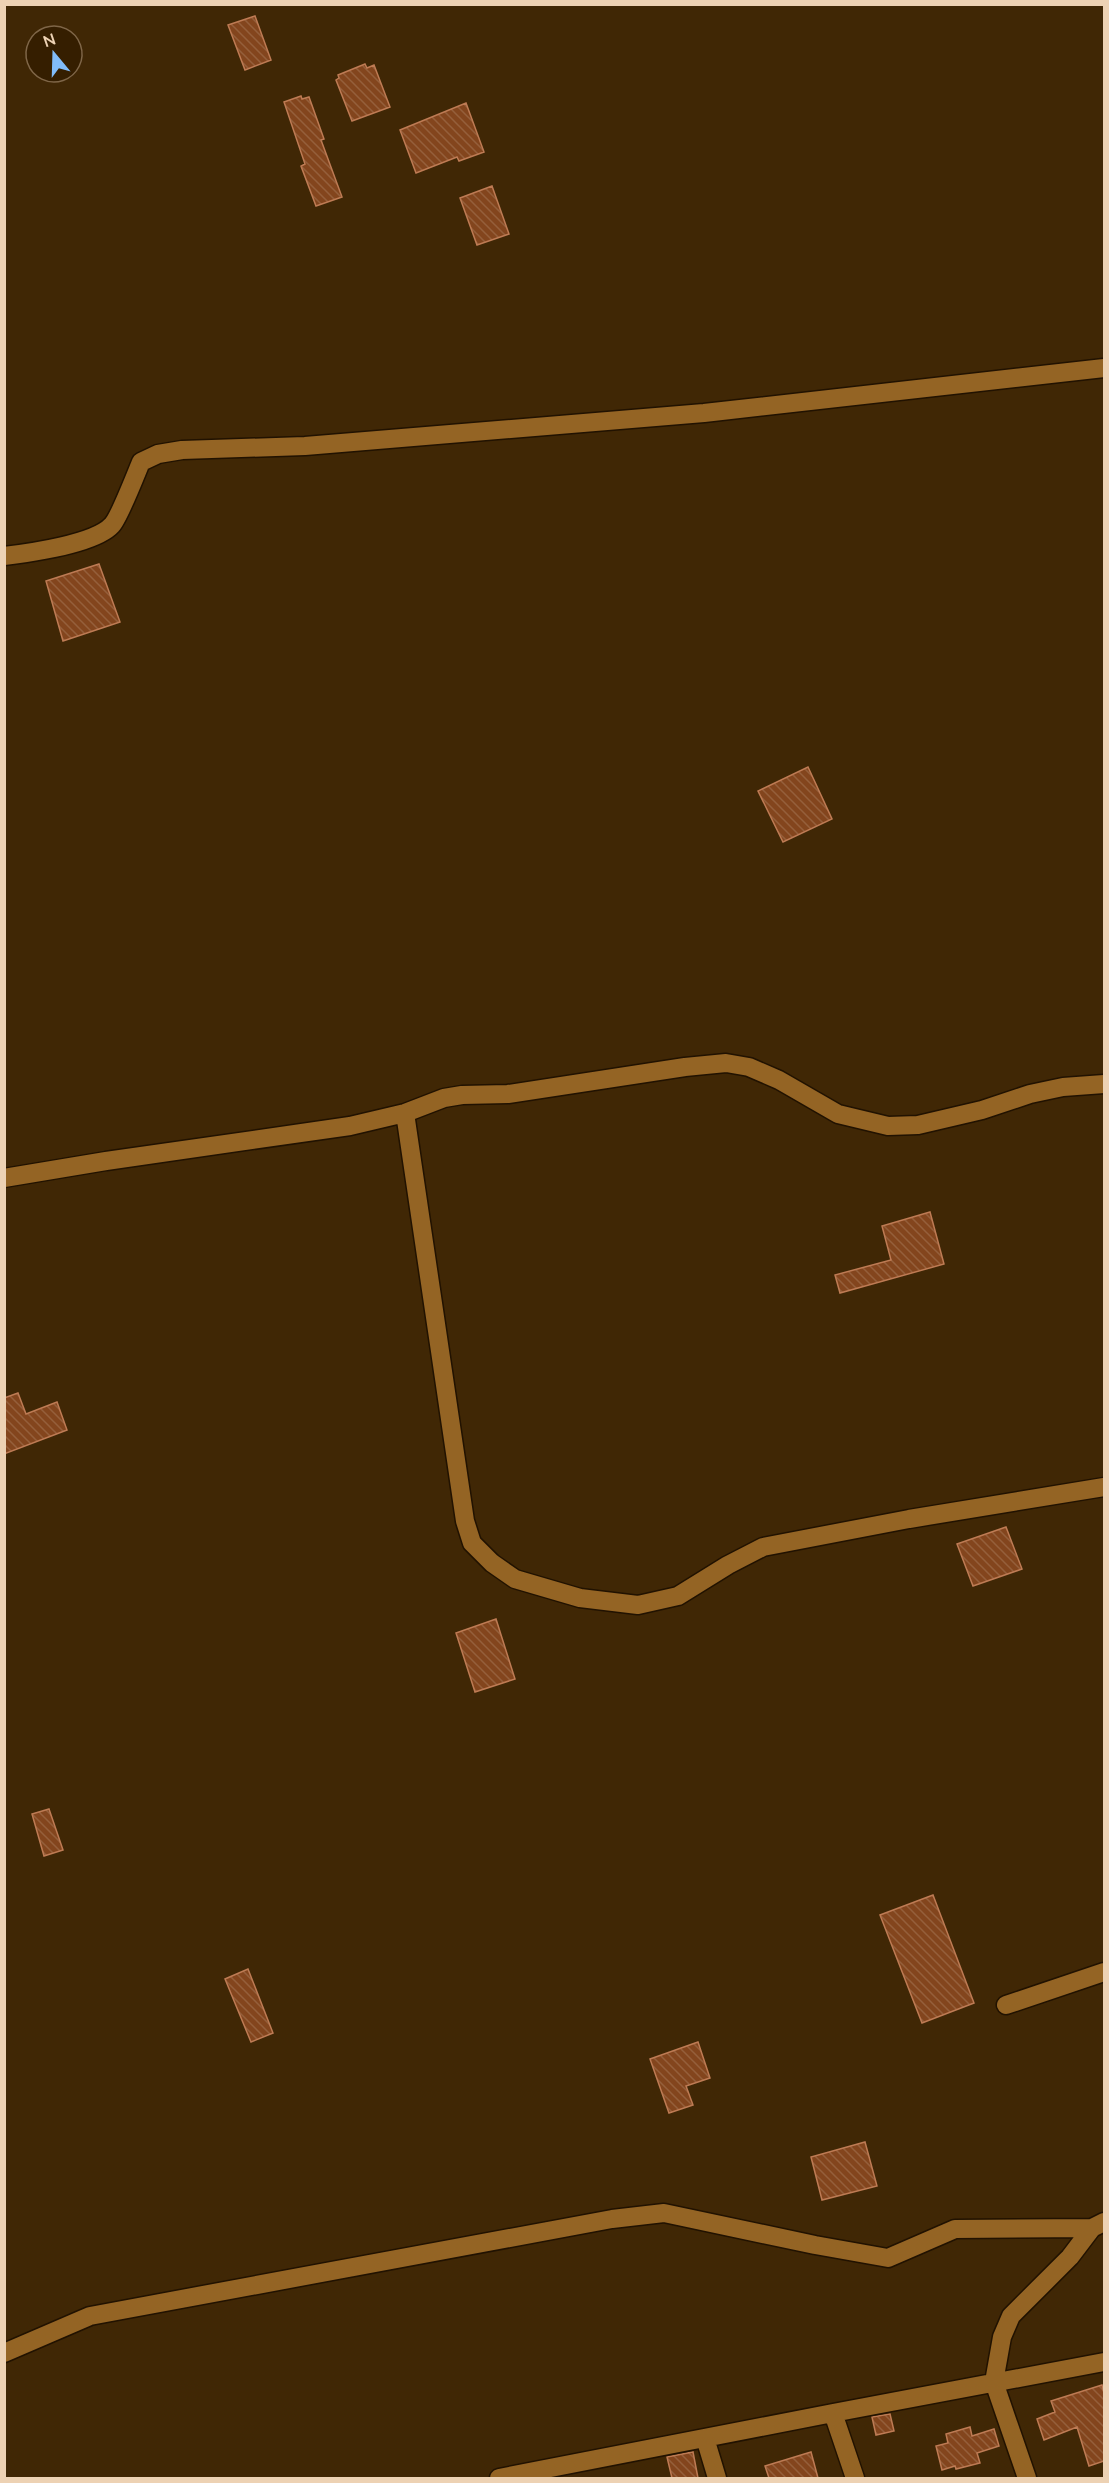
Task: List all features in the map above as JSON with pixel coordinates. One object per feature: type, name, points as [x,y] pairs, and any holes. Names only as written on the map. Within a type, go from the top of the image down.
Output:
[{"type":"street","points":[[4,556],[42,551],[91,537],[112,526],[141,462],[158,454],[182,450],[305,446],[704,413],[1104,368]]},
{"type":"street","points":[[4,1178],[350,1126],[405,1113],[444,1098],[462,1095],[508,1094],[726,1063],[749,1067],[779,1080],[838,1114],[888,1126],[928,1123],[1063,1087],[1104,1084]]},
{"type":"street","points":[[405,1113],[465,1521],[472,1543],[492,1563],[515,1579],[580,1598],[638,1605],[678,1596],[728,1565],[764,1547],[909,1519],[1104,1487]]},
{"type":"street","points":[[1006,2005],[1104,1972]]},
{"type":"street","points":[[8,2354],[90,2316],[612,2219],[664,2213],[815,2246],[888,2258],[955,2229],[1098,2225]]},
{"type":"street","points":[[1027,2478],[994,2382],[1002,2337],[1011,2316],[1070,2257],[1098,2225]]},
{"type":"street","points":[[499,2478],[563,2473],[705,2438],[1104,2362]]},
{"type":"street","points":[[833,2413],[855,2478]]},
{"type":"street","points":[[705,2438],[717,2478]]},
{"type":"building","points":[[255,16],[271,60],[245,70],[228,25]]},
{"type":"building","points":[[365,64],[367,68],[374,65],[390,107],[352,121],[336,80],[339,78],[338,75]]},
{"type":"building","points":[[301,96],[302,99],[309,97],[324,139],[321,140],[342,197],[316,206],[301,166],[305,164],[284,102]]},
{"type":"building","points":[[466,103],[484,152],[459,161],[457,157],[416,173],[400,130]]},
{"type":"building","points":[[492,186],[509,234],[477,245],[460,198]]},
{"type":"building","points":[[99,564],[120,622],[63,641],[46,581]]},
{"type":"building","points":[[808,767],[832,819],[783,842],[758,791]]},
{"type":"building","points":[[930,1212],[944,1264],[840,1293],[835,1275],[891,1260],[882,1226]]},
{"type":"building","points":[[18,1393],[26,1414],[57,1402],[67,1430],[4,1454],[4,1398]]},
{"type":"building","points":[[1006,1527],[1022,1569],[973,1586],[957,1544]]},
{"type":"building","points":[[496,1619],[515,1679],[475,1692],[456,1633]]},
{"type":"building","points":[[49,1809],[63,1850],[44,1856],[32,1814]]},
{"type":"building","points":[[933,1895],[974,2003],[922,2023],[880,1915]]},
{"type":"building","points":[[248,1969],[273,2033],[251,2042],[225,1979]]},
{"type":"building","points":[[698,2042],[710,2078],[686,2086],[693,2105],[669,2113],[650,2059]]},
{"type":"building","points":[[865,2142],[877,2186],[822,2200],[811,2157]]},
{"type":"building","points":[[1102,2385],[1104,2461],[1089,2466],[1077,2427],[1044,2440],[1037,2419],[1055,2412],[1051,2401]]},
{"type":"building","points":[[890,2414],[894,2431],[876,2435],[872,2417]]},
{"type":"building","points":[[970,2427],[972,2436],[994,2429],[999,2446],[977,2453],[980,2463],[942,2470],[936,2446],[948,2443],[946,2434]]},
{"type":"building","points":[[693,2452],[698,2478],[672,2478],[667,2457]]},
{"type":"building","points":[[811,2452],[818,2478],[769,2478],[765,2466]]}]
